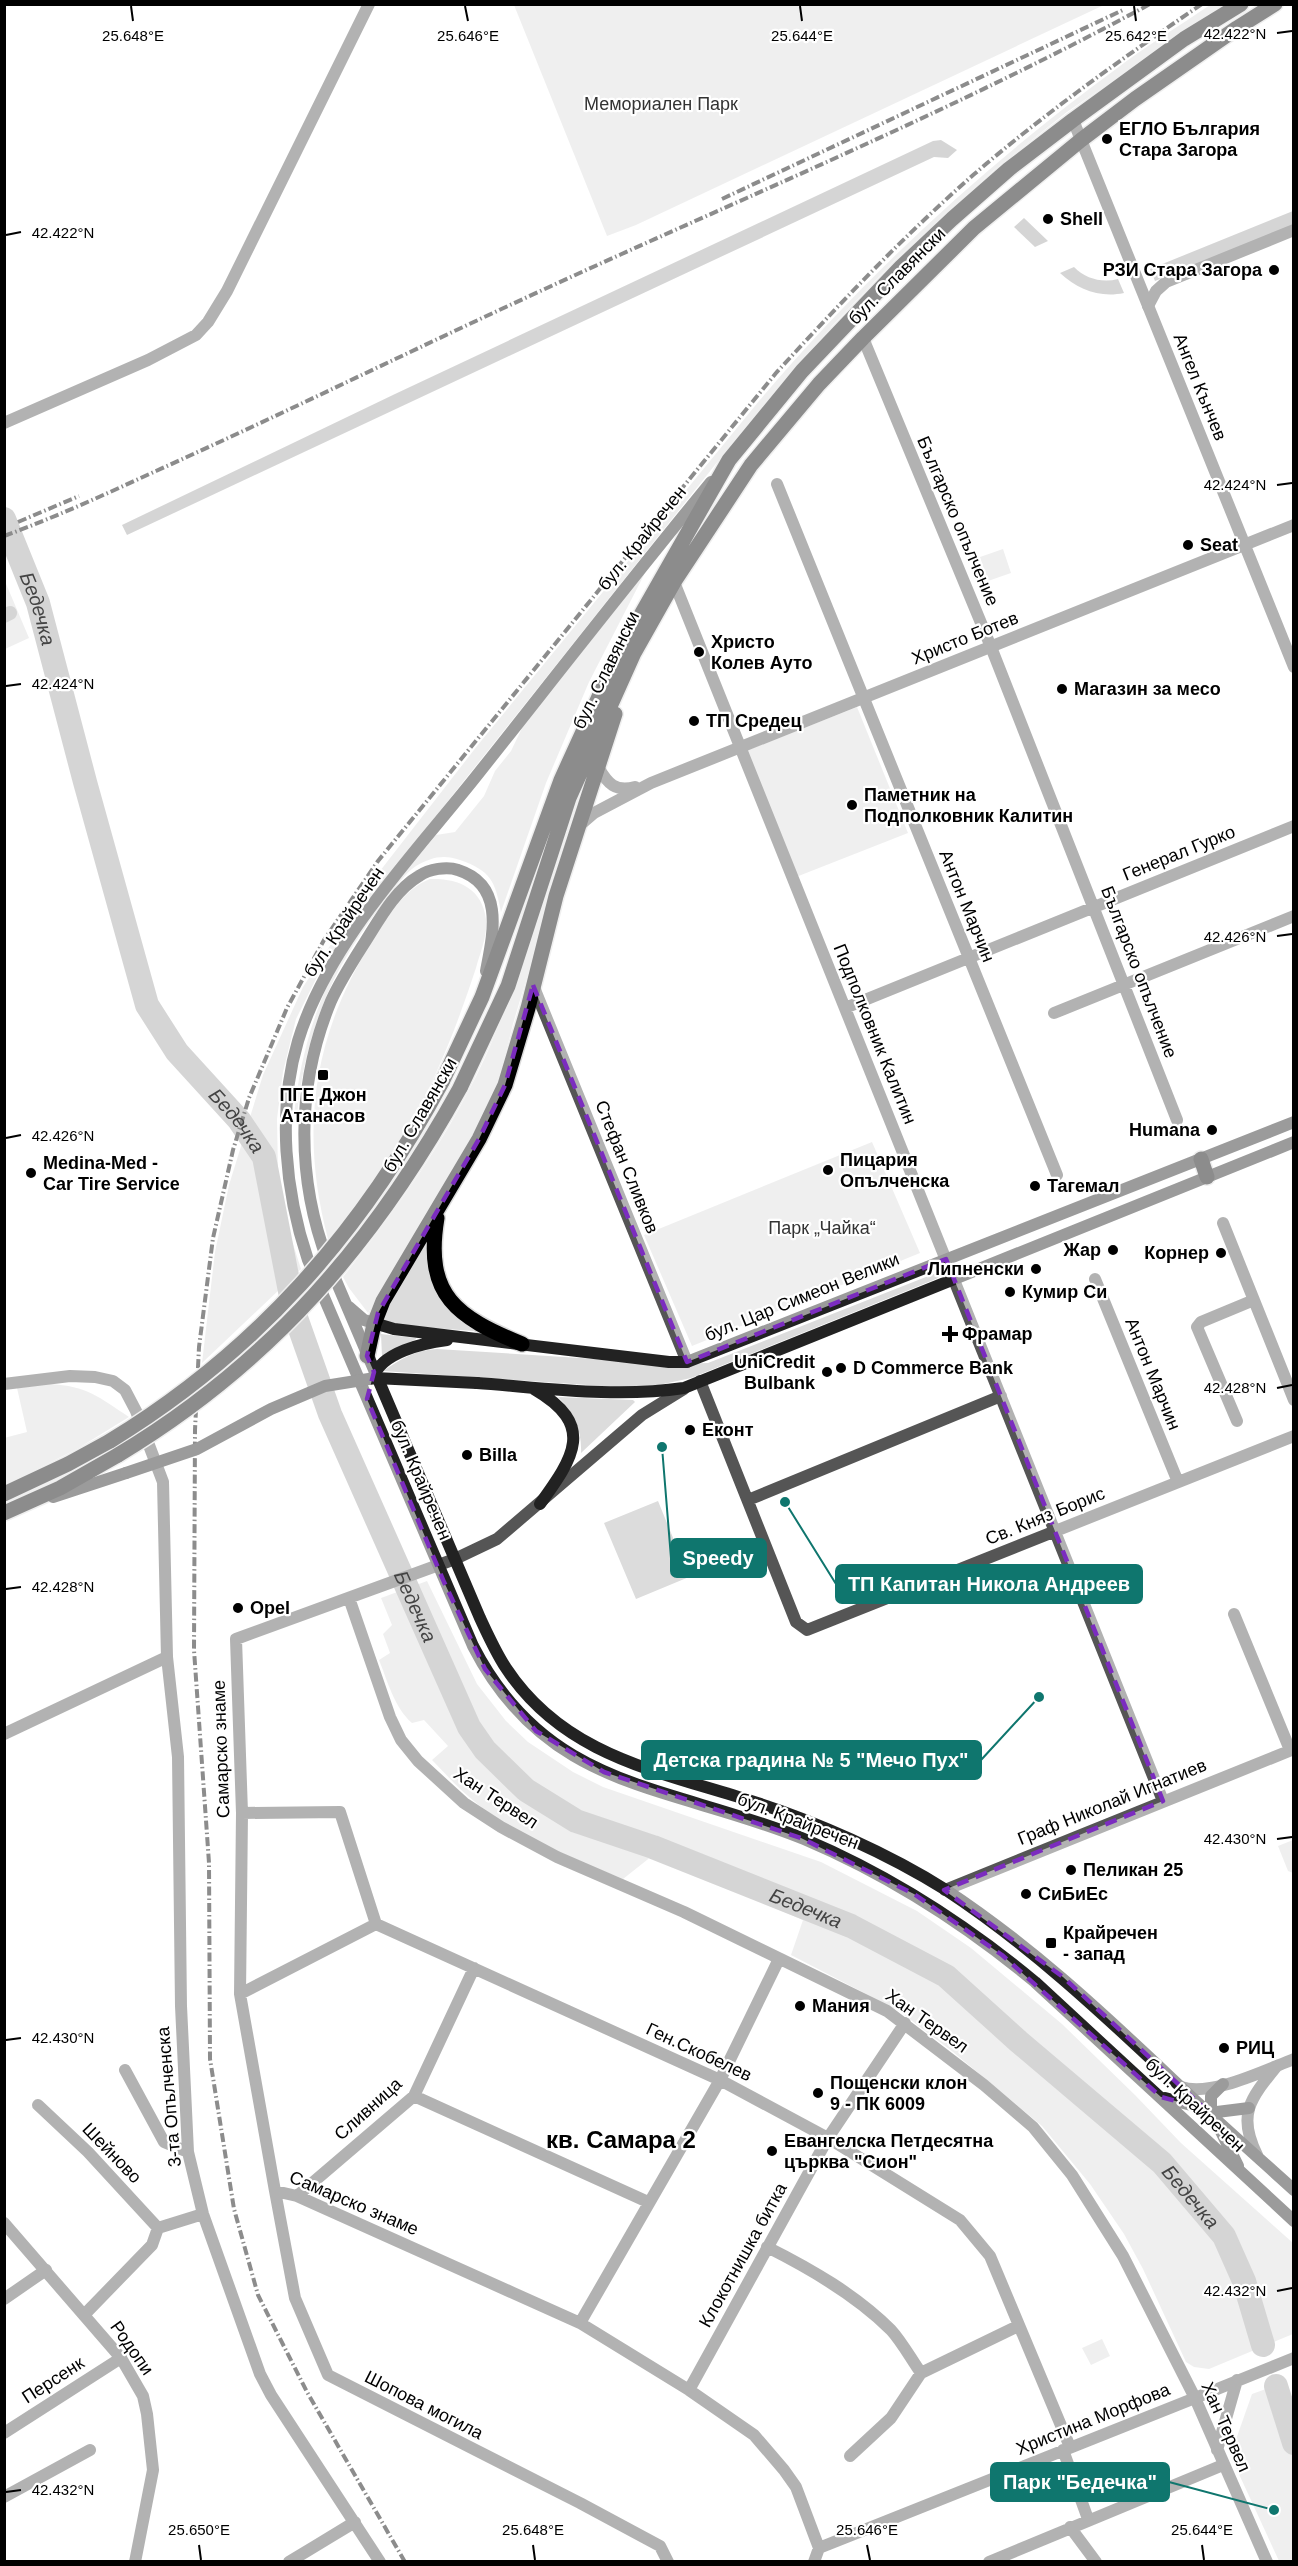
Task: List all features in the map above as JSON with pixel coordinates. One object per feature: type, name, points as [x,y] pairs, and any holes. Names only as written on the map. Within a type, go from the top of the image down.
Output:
[{"type":"main road","name":"бул. Славянски","points":[[4,1494],[110,1441],[155,1412],[201,1377],[257,1329],[318,1265],[384,1182],[442,1082],[482,997],[561,780],[617,657],[729,460],[802,371],[901,267],[1009,169],[1184,39],[1241,4]]},
{"type":"main road","name":"бул. Славянски","points":[[7,1513],[60,1488],[118,1455],[204,1397],[301,1311],[383,1212],[421,1155],[460,1088],[508,986],[569,798],[634,653],[674,582],[751,465],[819,384],[974,228],[1081,140],[1237,28],[1275,4]]},
{"type":"main road","name":"бул. Крайречен","points":[[729,460],[378,898],[340,953],[311,1007],[298,1042],[291,1074],[287,1150],[289,1180],[300,1236],[366,1399],[473,1646],[493,1682],[526,1721],[548,1740],[604,1772],[801,1838],[914,1893],[1002,1954],[1161,2097],[1293,2221]]},
{"type":"main road","points":[[368,1356],[374,1324],[383,1301],[479,1140],[505,1084],[556,896],[634,653]]},
{"type":"main road","name":"бул. Крайречен","points":[[482,997],[493,933],[490,899],[483,886],[471,874],[454,868],[437,869],[420,875],[403,889],[390,906],[332,1000],[312,1057],[304,1124],[306,1173],[320,1240],[455,1560],[505,1667],[530,1699],[561,1728],[616,1758],[754,1802],[851,1840],[945,1890],[1004,1930],[1063,1977],[1293,2190]]},
{"type":"main road","name":"бул. Цар Симеон Велики","points":[[345,1301],[356,1314],[374,1324],[394,1329],[669,1362],[687,1362],[1293,1122]]},
{"type":"main road","points":[[7,1513],[197,1449],[271,1409],[325,1386],[375,1378],[605,1393],[641,1393],[667,1391],[696,1383],[1293,1142]]},
{"type":"main road","points":[[1201,1159],[1207,1177]]},
{"type":"main road","points":[[438,1211],[434,1237],[434,1262],[450,1301],[466,1317],[522,1344]]},
{"type":"main road","points":[[366,1399],[374,1372],[395,1354],[410,1347],[471,1337]]},
{"type":"main road","points":[[530,1387],[560,1407],[569,1422],[573,1439],[570,1460],[540,1504]]},
{"type":"main road","points":[[1223,2084],[1211,2096],[1210,2112],[1241,2172]]},
{"type":"main road","points":[[1161,2097],[1210,2112],[1231,2112],[1249,2108]]},
{"type":"street","points":[[4,423],[148,360],[196,335],[208,322],[227,291],[369,4]]},
{"type":"street","name":"Ангел Кънчев","points":[[1072,120],[1293,667]]},
{"type":"street","points":[[1148,306],[1156,291],[1166,282],[1293,231]]},
{"type":"street","name":"Българско опълчение","points":[[863,338],[991,647],[1177,1120]]},
{"type":"street","name":"Антон Марчин","points":[[777,483],[1057,1176]]},
{"type":"street","name":"Христо Ботев","points":[[580,825],[594,813],[651,783],[1293,525]]},
{"type":"street","name":"Подполковник Калитин","points":[[674,582],[1163,1801]]},
{"type":"street","name":"Христо Ботев","points":[[598,767],[610,786],[615,788],[623,789],[651,783]]},
{"type":"street","name":"Генерал Гурко","points":[[845,1008],[1293,826]]},
{"type":"street","points":[[1054,1013],[1293,916]]},
{"type":"street","name":"Стефан Сливков","points":[[533,985],[687,1362]]},
{"type":"street","points":[[1223,1223],[1293,1400]]},
{"type":"street","name":"Антон Марчин","points":[[1095,1279],[1178,1482]]},
{"type":"street","points":[[1237,1421],[1197,1327],[1202,1322],[1254,1300]]},
{"type":"street","name":"3-та Опълченска","points":[[4,1384],[70,1376],[95,1377],[113,1381],[125,1390],[136,1411],[163,1482],[167,1657],[178,1757],[181,2006],[188,2152],[203,2214],[260,2374],[271,2395],[380,2562]]},
{"type":"street","points":[[349,1598],[455,1560],[497,1539],[642,1415],[696,1383],[748,1500],[1000,1396]]},
{"type":"street","name":"Св. Княз Борис","points":[[748,1500],[796,1622],[801,1628],[810,1630],[1293,1436]]},
{"type":"street","name":"Самарско знаме","points":[[349,1598],[236,1639],[242,1813],[240,1994],[275,2191],[297,2196],[580,2323],[689,2390],[754,2435],[784,2470],[796,2487],[819,2548]]},
{"type":"street","name":"Хан Тервел","points":[[349,1598],[390,1717],[401,1740],[440,1783],[465,1803],[501,1827],[557,1857],[684,1912],[887,2011],[905,2023],[1033,2127],[1072,2175],[1123,2256],[1195,2398],[1267,2562]]},
{"type":"street","points":[[1234,1614],[1292,1749]]},
{"type":"street","points":[[4,1734],[167,1657]]},
{"type":"street","name":"Граф Николай Игнатиев","points":[[945,1890],[1292,1749]]},
{"type":"street","points":[[240,1994],[376,1924],[340,1812],[242,1813]]},
{"type":"street","name":"Ген.Скобелев","points":[[376,1924],[720,2080],[828,2138],[960,2220],[990,2256],[1067,2449],[1088,2519]]},
{"type":"street","points":[[580,2323],[720,2080],[779,1959]]},
{"type":"street","name":"Сливница","points":[[297,2196],[414,2096],[474,1968]]},
{"type":"street","name":"Клокотнишка битка","points":[[689,2390],[828,2138],[905,2023]]},
{"type":"street","points":[[1181,2087],[1200,2089],[1223,2084],[1293,2059]]},
{"type":"street","points":[[1257,2157],[1248,2135],[1246,2122],[1249,2108],[1255,2095],[1278,2065]]},
{"type":"street","points":[[125,2070],[164,2142],[188,2152]]},
{"type":"street","points":[[414,2096],[648,2202]]},
{"type":"street","name":"Шейново","points":[[38,2105],[88,2152],[158,2228]]},
{"type":"street","name":"Шопова могила","points":[[275,2191],[295,2298],[328,2376],[580,2503],[660,2546],[668,2562]]},
{"type":"street","points":[[84,2315],[152,2245],[158,2228],[203,2214]]},
{"type":"street","name":"Родопи","points":[[4,2223],[121,2358],[143,2396],[153,2470],[135,2562]]},
{"type":"street","points":[[767,2247],[805,2266],[849,2295],[892,2331],[921,2373]]},
{"type":"street","points":[[4,2300],[46,2270]]},
{"type":"street","points":[[850,2456],[891,2418],[921,2373],[1018,2326]]},
{"type":"street","name":"Персенк","points":[[4,2433],[121,2358]]},
{"type":"street","name":"Христина Морфова","points":[[819,2548],[1293,2358]]},
{"type":"street","points":[[1217,2450],[1241,2379]]},
{"type":"street","points":[[4,2497],[90,2450]]},
{"type":"street","points":[[988,2562],[1223,2465]]},
{"type":"street","points":[[289,2562],[355,2522]]},
{"type":"street","points":[[1070,2527],[1096,2562]]},
{"type":"street","points":[[814,2562],[819,2548]]},
{"type":"highlighted area","points":[[533,985],[687,1362],[946,1259],[1163,1801],[944,1890],[1063,1977],[1205,2109],[1161,2097],[1002,1955],[914,1894],[801,1838],[604,1772],[536,1731],[485,1669],[444,1582],[367,1399],[374,1372],[367,1356],[378,1313],[479,1139],[505,1085]]},
{"type":"green space","name":"Мемориален Парк","points":[[514,5],[1104,5],[636,225],[607,236]]},
{"type":"green space","points":[[1210,5],[1224,5],[1067,112],[994,170],[894,261],[832,326],[738,436],[378,889],[321,969],[296,1019],[283,1072],[277,1119],[278,1171],[286,1222],[301,1269],[202,1363],[215,1252],[229,1185],[263,1075],[303,987],[373,880],[477,746],[759,401],[841,310],[928,224],[1019,144],[1127,61]]},
{"type":"green space","points":[[1003,549],[1011,573],[988,581],[980,557]]},
{"type":"green space","points":[[646,571],[589,682],[546,783],[501,912],[490,878],[479,868],[470,864],[454,858],[438,857],[408,872],[359,936],[334,979],[312,1036],[302,1076],[297,1117],[294,1116],[301,1070],[312,1024],[329,981],[361,925],[436,835],[455,832],[484,796],[495,771],[511,751],[523,726]]},
{"type":"green space","points":[[4,579],[29,638],[5,649],[4,649]]},
{"type":"green space","points":[[612,706],[550,899],[498,1083],[469,1142],[368,1313],[343,1277],[388,1218],[430,1157],[484,1061],[509,999],[579,787]]},
{"type":"green space","points":[[857,707],[908,833],[796,877],[746,751]]},
{"type":"green space","points":[[430,879],[450,880],[474,892],[484,908],[486,919],[483,944],[453,1033],[415,1116],[376,1176],[328,1239],[314,1159],[317,1083],[325,1046],[337,1010],[353,974],[374,938],[405,896]]},
{"type":"green space","name":"Парк „Чайка“","points":[[872,1142],[920,1253],[692,1346],[644,1235]]},
{"type":"green space","points":[[426,1242],[427,1257],[437,1292],[451,1310],[474,1327],[473,1331],[382,1324],[379,1319]]},
{"type":"green space","points":[[936,1273],[939,1277],[936,1279],[691,1378],[654,1386],[616,1387],[383,1371],[408,1356],[437,1349],[676,1364],[708,1363]]},
{"type":"green space","points":[[381,1334],[416,1338],[416,1339],[382,1356]]},
{"type":"green space","points":[[50,1384],[83,1390],[101,1398],[129,1417],[77,1449],[5,1485],[4,1438],[27,1432],[17,1388]]},
{"type":"green space","points":[[558,1397],[633,1400],[635,1402],[581,1453],[576,1422]]},
{"type":"green space","points":[[658,1501],[689,1577],[636,1599],[604,1523]]},
{"type":"green space","points":[[427,1581],[477,1684],[506,1721],[528,1742],[573,1772],[603,1787],[821,1862],[917,1911],[971,1948],[1062,2024],[1181,2143],[1293,2243],[1293,2334],[1209,2369],[1194,2367],[1186,2362],[1143,2269],[1124,2234],[1090,2184],[1042,2126],[953,2052],[899,2011],[791,1955],[803,1920],[652,1856],[623,1879],[522,1833],[468,1796],[432,1760],[448,1746],[424,1720],[412,1723],[406,1717],[392,1694],[379,1660],[390,1653],[383,1634],[392,1625],[381,1598]]},
{"type":"green space","points":[[1293,1840],[1293,1873],[1288,1871],[1278,1846]]},
{"type":"green space","points":[[1102,2339],[1110,2356],[1091,2365],[1082,2348]]},
{"type":"green space","points":[[1282,2383],[1293,2407],[1293,2561],[1279,2561],[1232,2459],[1234,2445],[1252,2394]]},
{"type":"shaded area","points":[[941,140],[957,150],[948,158],[934,157],[127,535],[122,525],[933,141]]},
{"type":"shaded area","points":[[1293,211],[1293,225],[1155,281],[1150,269]]},
{"type":"shaded area","points":[[1024,218],[1048,241],[1035,247],[1014,227]]},
{"type":"shaded area","points":[[1074,267],[1094,279],[1118,279],[1124,293],[1106,294],[1090,291],[1074,284],[1060,273]]},
{"type":"waterway","name":"Бедечка","points":[[4,519],[38,603],[147,1005],[177,1052],[239,1120],[264,1157],[294,1312],[330,1414],[469,1727],[485,1750],[526,1790],[576,1821],[653,1847],[851,1926],[946,1976],[1018,2041],[1162,2163],[1224,2236],[1244,2281],[1263,2345]]},
{"type":"waterway","points":[[4,616],[10,613]]},
{"type":"waterway","name":"Бедечка","points":[[1276,2386],[1294,2443]]},
{"type":"railway","points":[[4,536],[118,488],[547,288],[927,116],[1150,4]]},
{"type":"railway","points":[[405,2562],[307,2392],[258,2295],[234,2209],[210,2059],[209,1863],[194,1650],[195,1430],[199,1347],[213,1238],[233,1150],[249,1098],[287,1008],[324,940],[378,861],[776,373],[878,265],[986,164],[1092,81],[1202,4]]},
{"type":"railway","points":[[722,199],[1123,10]]},
{"type":"railway","points":[[18,522],[79,496]]},
{"type":"place","name":"ЕГЛО България Стара Загора","points":[[1107,139]]},
{"type":"place","name":"Shell","points":[[1048,219]]},
{"type":"place","name":"РЗИ Стара Загора","points":[[1274,270]]},
{"type":"place","name":"Seat","points":[[1188,545]]},
{"type":"place","name":"Христо Колев Ауто","points":[[699,652]]},
{"type":"place","name":"Магазин за месо","points":[[1062,689]]},
{"type":"place","name":"ТП Средец","points":[[694,721]]},
{"type":"place","name":"Паметник на Подполковник Калитин","points":[[852,805]]},
{"type":"place","name":"ПГЕ Джон Атанасов","points":[[323,1075]]},
{"type":"place","name":"Humana","points":[[1212,1130]]},
{"type":"place","name":"Пицария Опълченска","points":[[828,1170]]},
{"type":"place","name":"Medina-Med - Car Tire Service","points":[[31,1173]]},
{"type":"place","name":"Тагемал","points":[[1035,1186]]},
{"type":"place","name":"Жар","points":[[1113,1250]]},
{"type":"place","name":"Корнер","points":[[1221,1253]]},
{"type":"place","name":"Липненски","points":[[1036,1269]]},
{"type":"place","name":"Кумир Си","points":[[1010,1292]]},
{"type":"place","name":"Фрамар","points":[[950,1334]]},
{"type":"place","name":"D Commerce Bank","points":[[841,1368]]},
{"type":"place","name":"UniCredit Bulbank","points":[[827,1372]]},
{"type":"place","name":"Еконт","points":[[690,1430]]},
{"type":"place","name":"Speedy","points":[[662,1447]]},
{"type":"place","name":"Billa","points":[[467,1455]]},
{"type":"place","name":"ТП Капитан Никола Андреев","points":[[785,1502]]},
{"type":"place","name":"Opel","points":[[238,1608]]},
{"type":"place","name":"Детска градина № 5 \"Мечо Пух\"","points":[[1039,1697]]},
{"type":"place","name":"Пеликан 25","points":[[1071,1870]]},
{"type":"place","name":"СиБиЕс","points":[[1026,1894]]},
{"type":"place","name":"Крайречен - запад","points":[[1051,1943]]},
{"type":"place","name":"Мания","points":[[800,2006]]},
{"type":"place","name":"РИЦ","points":[[1224,2048]]},
{"type":"place","name":"Пощенски клон 9 - ПК 6009","points":[[818,2093]]},
{"type":"place","name":"Евангелска Петдесятна църква \"Сион\"","points":[[772,2151]]},
{"type":"place","name":"Парк \"Бедечка\"","points":[[1274,2510]]},
{"type":"district","name":"кв. Самара 2","points":[[621,2140]]}]
